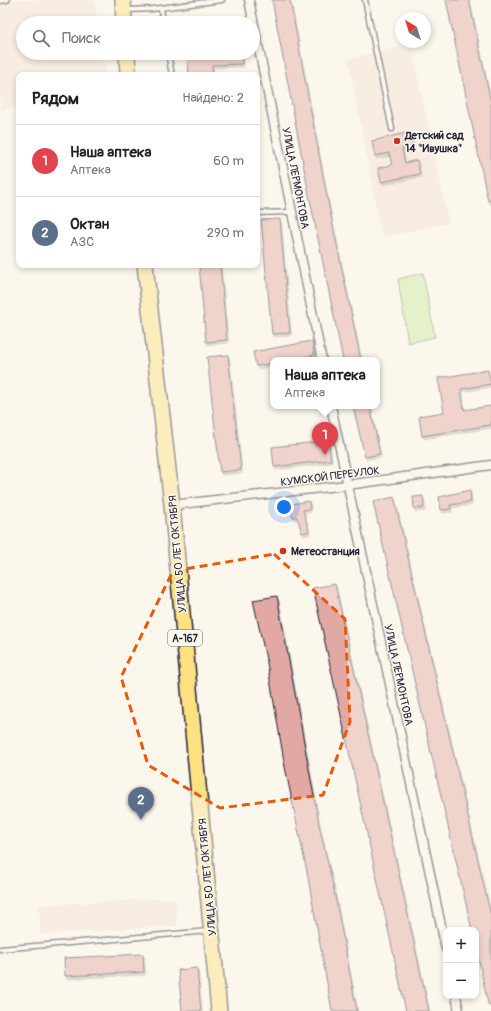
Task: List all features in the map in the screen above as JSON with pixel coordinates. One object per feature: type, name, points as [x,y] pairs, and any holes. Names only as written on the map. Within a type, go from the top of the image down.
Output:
[{"type":"highway","points":[[127,60],[128,72]]},
{"type":"highway","name":"УЛИЦА 50 ЛЕТ ОКТЯБРЯ","points":[[145,268],[172,505],[219,1011]]},
{"type":"street","name":"УЛИЦА ЛЕРМОНТОВА","points":[[249,0],[252,16]]},
{"type":"street","name":"УЛИЦА ЛЕРМОНТОВА","points":[[260,54],[321,357]]},
{"type":"street","name":"УЛИЦА ЛЕРМОНТОВА","points":[[332,409],[443,935]]},
{"type":"street","name":"КУМСКОЙ ПЕРЕУЛОК","points":[[172,505],[347,485],[491,465]]},
{"type":"street","points":[[457,999],[459,1011]]},
{"type":"lane","points":[[0,1],[7,0]]},
{"type":"lane","points":[[123,11],[161,8],[222,0]]},
{"type":"lane","points":[[365,0],[392,129]]},
{"type":"lane","points":[[161,8],[162,16]]},
{"type":"lane","points":[[169,60],[171,72]]},
{"type":"lane","points":[[260,213],[292,212]]},
{"type":"lane","points":[[0,949],[212,931]]},
{"type":"highlighted area","points":[[274,554],[345,619],[350,722],[323,795],[220,808],[148,765],[121,677],[173,571]]},
{"type":"shaded area","points":[[0,0],[94,0],[97,16],[16,16],[16,60],[104,60],[106,72],[16,72],[16,107],[0,110]]},
{"type":"shaded area","name":"Детский сад 14 \"Ивушка\"","points":[[395,48],[412,48],[449,223],[382,237],[348,59]]},
{"type":"shaded area","points":[[176,898],[177,926],[40,934],[39,905]]},
{"type":"green space","points":[[423,273],[435,337],[408,343],[398,279]]},
{"type":"building","points":[[272,0],[290,0],[328,202],[360,357],[342,357],[310,200]]},
{"type":"building","points":[[446,0],[469,0],[491,103],[491,201],[488,201]]},
{"type":"building","points":[[188,60],[242,60],[242,64],[212,65],[213,72],[189,72]]},
{"type":"building","points":[[410,132],[413,147],[402,149],[405,163],[417,160],[420,174],[381,182],[378,168],[392,165],[389,153],[375,156],[372,141]]},
{"type":"building","points":[[280,219],[290,333],[272,334],[261,220]]},
{"type":"building","points":[[199,268],[220,268],[227,340],[206,342]]},
{"type":"building","points":[[312,341],[314,355],[304,357],[270,357],[270,364],[256,366],[253,352]]},
{"type":"building","points":[[228,355],[241,470],[220,472],[207,357]]},
{"type":"building","points":[[488,370],[491,384],[461,389],[464,410],[491,406],[491,425],[422,436],[419,416],[444,412],[438,378]]},
{"type":"building","points":[[354,409],[371,409],[380,454],[365,457]]},
{"type":"building","points":[[317,442],[318,445],[329,444],[331,460],[274,467],[272,447]]},
{"type":"building","points":[[470,490],[471,502],[450,505],[451,509],[441,510],[439,497]]},
{"type":"building","points":[[423,496],[424,508],[414,509],[413,497]]},
{"type":"building","points":[[394,497],[491,916],[491,1004],[488,1004],[479,961],[479,927],[471,927],[373,502]]},
{"type":"building","points":[[309,501],[310,509],[303,510],[309,531],[302,533],[297,517],[292,517],[291,504]]},
{"type":"building","points":[[335,584],[429,1011],[406,1011],[313,588]]},
{"type":"building","points":[[277,596],[320,829],[333,885],[357,1011],[332,1011],[307,872],[285,767],[268,668],[253,600]]},
{"type":"building","points":[[143,954],[144,972],[65,976],[64,958]]},
{"type":"building","points":[[197,968],[201,1011],[182,1011],[178,970]]},
{"type":"place","name":"Детский сад 14 \"Ивушка\"","points":[[397,141]]},
{"type":"place","name":"Наша аптека","points":[[325,455]]},
{"type":"place","name":"Метеостанция","points":[[283,551]]},
{"type":"place","name":"Октан","points":[[141,820]]}]
